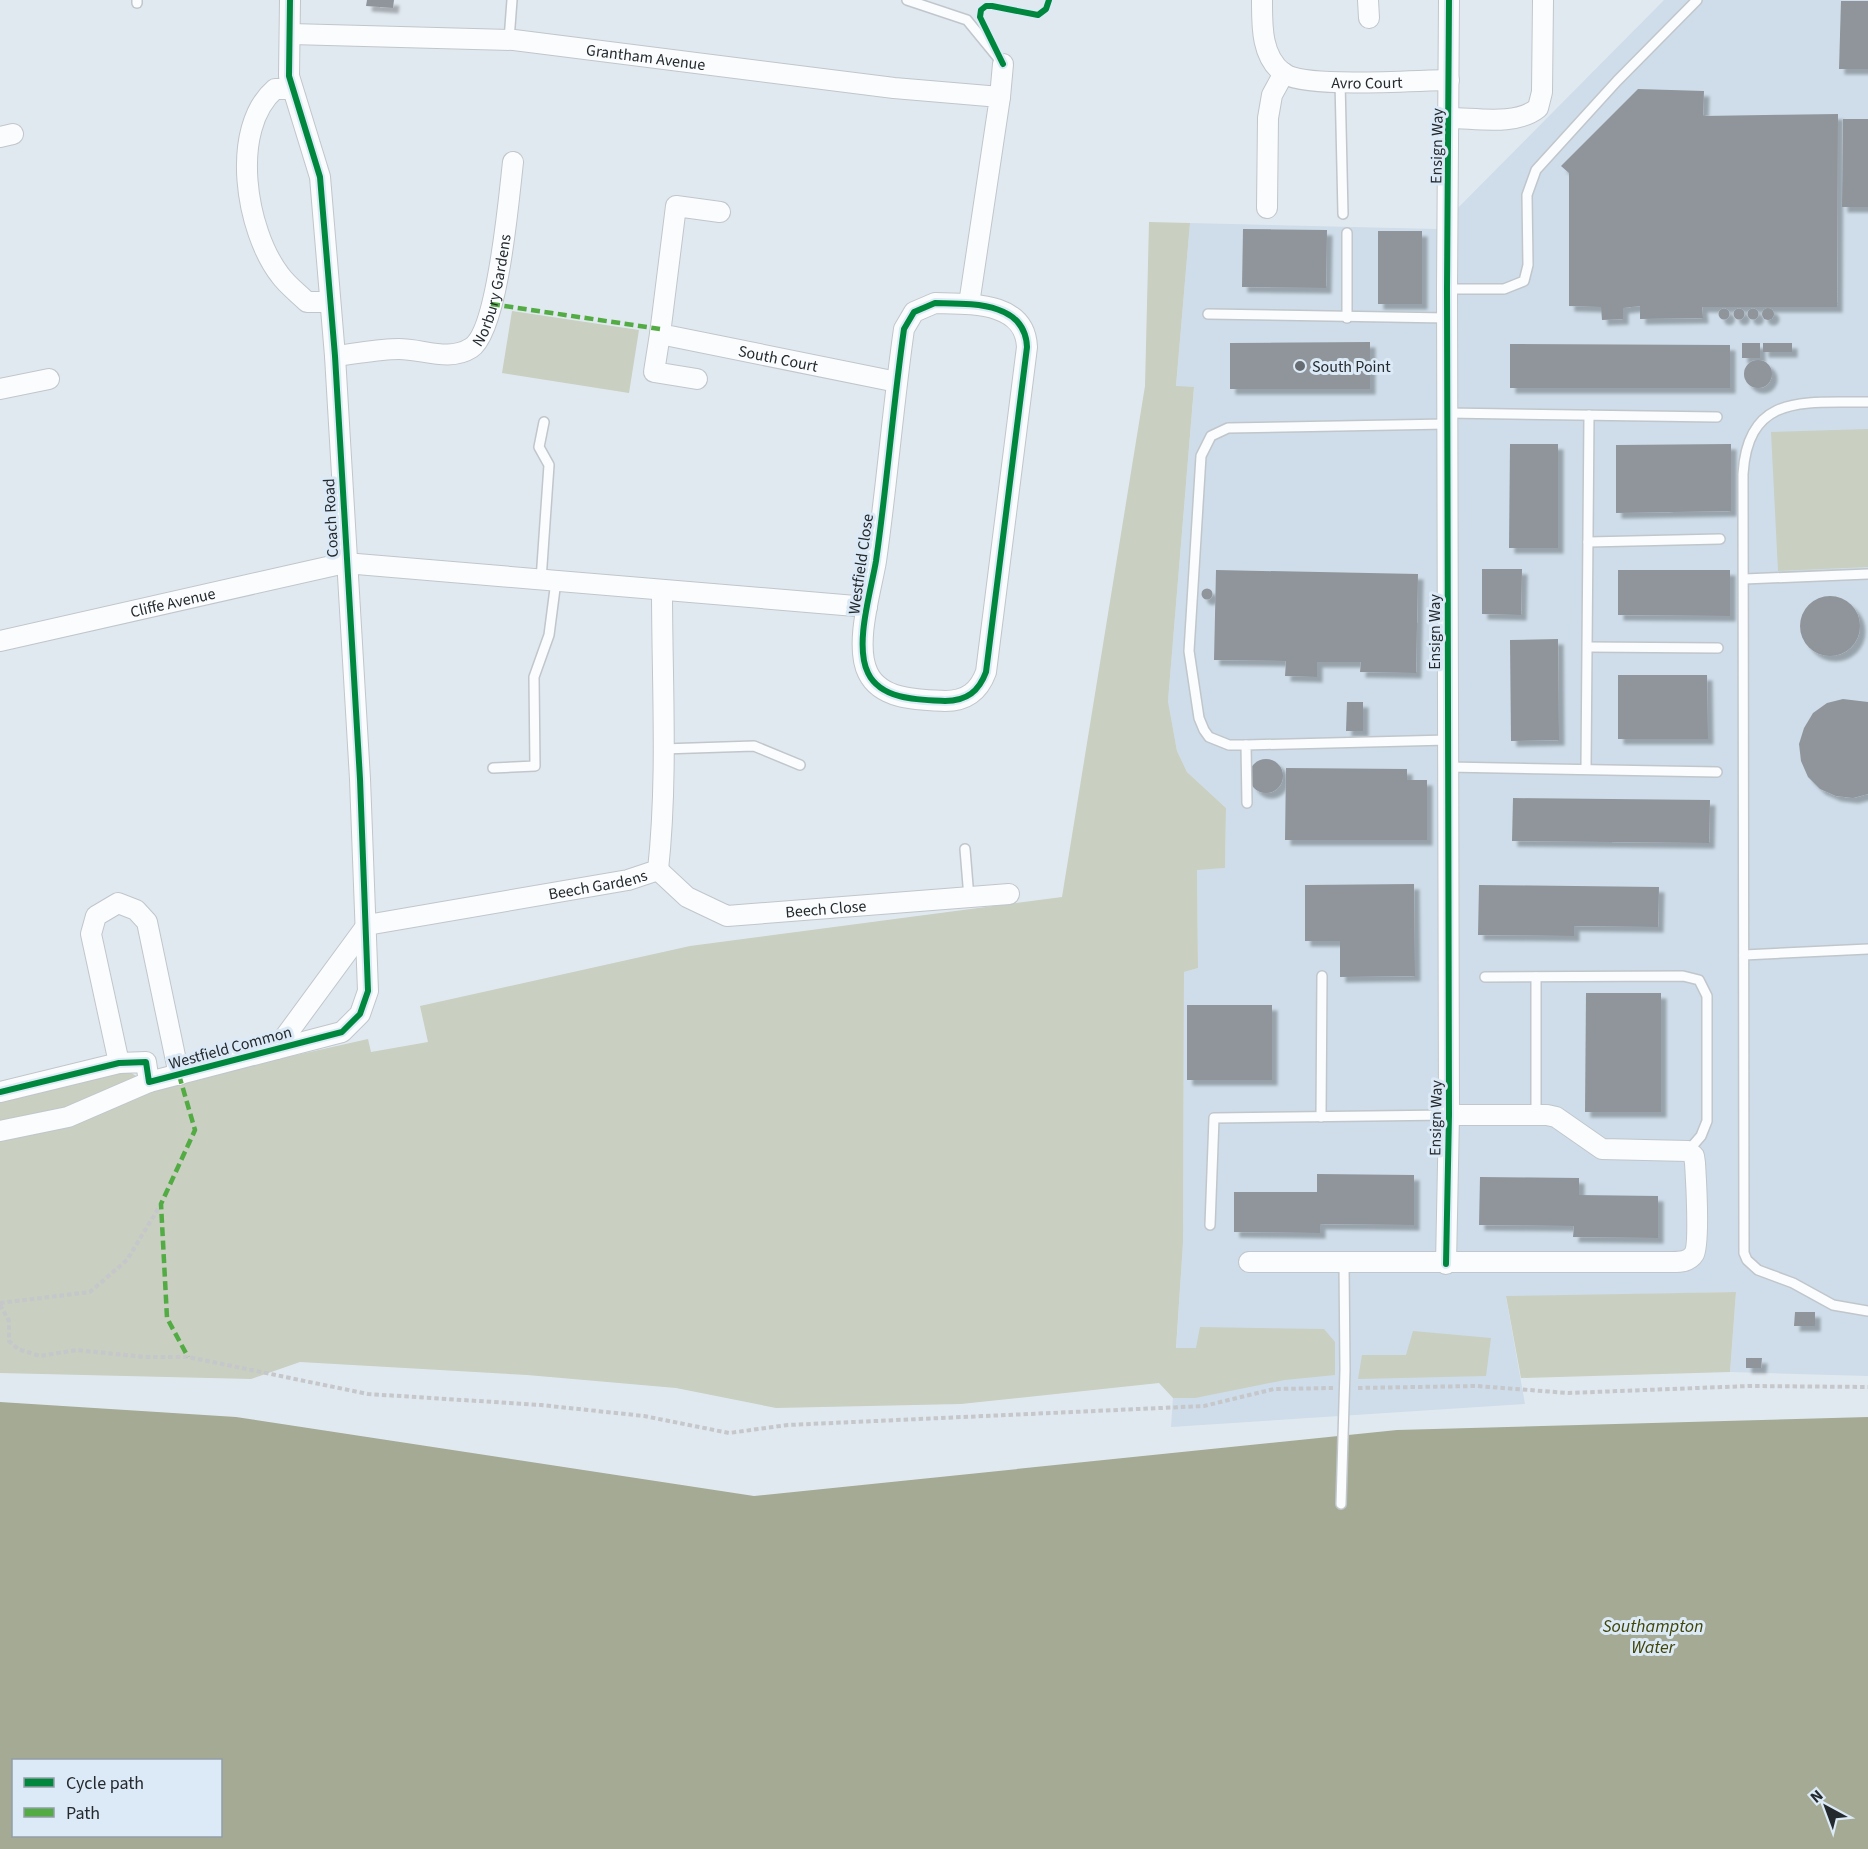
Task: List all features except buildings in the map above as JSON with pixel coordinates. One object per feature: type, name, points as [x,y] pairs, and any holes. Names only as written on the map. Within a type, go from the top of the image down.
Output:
[{"type":"street","name":"Coach Road","points":[[290,0],[289,76],[291,89],[315,154],[320,177],[335,356],[345,563],[368,925],[368,991],[360,1014],[342,1032]]},
{"type":"street","points":[[1262,0],[1262,25],[1267,52],[1284,73],[1272,95],[1268,118],[1267,208]]},
{"type":"street","name":"Ensign Way","points":[[1446,1264],[1449,1115],[1447,289],[1450,118],[1449,0]]},
{"type":"street","points":[[1450,118],[1511,118],[1524,116],[1538,108],[1542,92],[1543,0]]},
{"type":"street","name":"Grantham Avenue","points":[[291,34],[509,40],[894,88],[1000,97]]},
{"type":"street","points":[[969,304],[1003,64]]},
{"type":"street","name":"Avro Court","points":[[1284,73],[1310,81],[1449,80]]},
{"type":"street","points":[[291,89],[275,89],[264,99],[251,129],[246,162],[250,200],[266,250],[280,275],[307,302],[330,302]]},
{"type":"street","name":"Norbury Gardens","points":[[335,356],[400,349],[444,355],[472,348],[486,330],[502,251],[513,162]]},
{"type":"street","points":[[697,379],[654,372],[676,206],[720,212]]},
{"type":"street","name":"Westfield Close","points":[[935,303],[969,304],[1007,312],[1022,328],[1027,347],[986,672],[980,686],[968,697],[948,701],[902,697],[878,686],[868,674],[864,661],[867,607],[876,562],[897,382],[904,329],[910,316],[921,308],[935,303]]},
{"type":"street","name":"South Court","points":[[660,334],[897,382]]},
{"type":"street","points":[[0,389],[49,380]]},
{"type":"street","points":[[345,563],[662,590]]},
{"type":"street","name":"Cliffe Avenue","points":[[0,641],[345,563]]},
{"type":"street","name":"Westfield Close","points":[[662,590],[867,607]]},
{"type":"street","name":"Beech Gardens","points":[[368,925],[628,880],[658,870],[663,749],[662,590]]},
{"type":"street","name":"Beech Close","points":[[658,870],[687,897],[727,916],[1009,894]]},
{"type":"street","name":"Westfield Common","points":[[119,1063],[91,934],[96,916],[118,903],[136,910],[147,922],[179,1075]]},
{"type":"street","points":[[276,1049],[368,925]]},
{"type":"street","name":"Westfield Common","points":[[0,1131],[68,1117],[149,1082],[342,1032]]},
{"type":"street","name":"Westfield Common","points":[[0,1092],[119,1063],[146,1062],[149,1082]]},
{"type":"street","points":[[1249,1262],[1446,1264],[1687,1260],[1693,1255],[1696,1240],[1695,1163],[1694,1156],[1688,1151],[1602,1149],[1556,1118],[1536,1115],[1449,1115]]},
{"type":"lane","points":[[509,40],[512,0]]},
{"type":"lane","points":[[907,0],[967,20],[1003,64]]},
{"type":"lane","points":[[1447,289],[1504,289],[1524,281],[1527,265],[1527,195],[1536,170],[1617,81],[1697,0]]},
{"type":"lane","points":[[1340,81],[1343,214]]},
{"type":"lane","points":[[1347,233],[1347,318]]},
{"type":"lane","points":[[1208,314],[1447,318]]},
{"type":"lane","points":[[1868,402],[1788,405],[1770,415],[1753,431],[1744,457],[1744,1253],[1747,1260],[1758,1270],[1793,1283],[1833,1305],[1868,1311]]},
{"type":"lane","points":[[1586,768],[1589,415]]},
{"type":"lane","points":[[1448,740],[1229,745],[1209,737],[1199,718],[1189,651],[1201,456],[1211,436],[1228,428],[1447,419],[1589,415],[1717,417]]},
{"type":"lane","points":[[493,768],[535,766],[534,677],[549,635],[549,465],[540,447],[544,422]]},
{"type":"lane","points":[[1588,542],[1720,539]]},
{"type":"lane","points":[[1744,579],[1868,574]]},
{"type":"lane","points":[[1588,647],[1718,648]]},
{"type":"lane","points":[[1246,745],[1247,803]]},
{"type":"lane","points":[[663,749],[753,746],[800,765]]},
{"type":"lane","points":[[1448,767],[1717,772]]},
{"type":"lane","points":[[965,849],[969,898]]},
{"type":"lane","points":[[1744,955],[1868,949]]},
{"type":"lane","points":[[1321,1117],[1322,976]]},
{"type":"lane","points":[[1485,977],[1683,976],[1699,980],[1707,996],[1707,1121],[1701,1136],[1688,1151]]},
{"type":"lane","points":[[1536,977],[1536,1115]]},
{"type":"lane","points":[[1210,1226],[1214,1118],[1449,1115]]},
{"type":"lane","points":[[1341,1504],[1345,1370],[1344,1263]]},
{"type":"path","points":[[160,1204],[128,1260],[90,1292],[0,1304],[9,1321],[9,1341],[18,1349],[40,1356],[77,1350],[145,1357],[188,1357],[368,1394],[542,1405],[644,1416],[729,1433],[788,1425],[1204,1406],[1275,1389],[1334,1388]]},
{"type":"path","points":[[1346,1388],[1477,1386],[1568,1393],[1749,1386],[1868,1387]]},
{"type":"shaded area","points":[[1664,0],[1868,0],[1868,1376],[1730,1372],[1736,1292],[1506,1297],[1525,1404],[1171,1427],[1183,1243],[1184,972],[1198,968],[1197,869],[1225,868],[1226,808],[1187,772],[1177,751],[1168,701],[1194,388],[1176,387],[1190,223],[1437,229]]},
{"type":"shaded area","points":[[1149,222],[1190,223],[1176,386],[1194,387],[1168,701],[1177,751],[1187,772],[1226,808],[1225,868],[1197,870],[1198,968],[1184,972],[1183,1243],[1176,1348],[1196,1348],[1200,1327],[1324,1329],[1335,1342],[1335,1375],[1285,1380],[1195,1398],[1173,1398],[1159,1383],[961,1404],[776,1408],[676,1388],[527,1375],[300,1362],[251,1379],[0,1373],[0,1099],[126,1070],[155,1087],[188,1083],[368,1039],[371,1052],[428,1042],[420,1006],[690,946],[1062,897],[1145,386]]},
{"type":"shaded area","points":[[512,311],[639,330],[629,393],[502,373]]},
{"type":"shaded area","points":[[1868,429],[1868,567],[1778,571],[1771,432]]},
{"type":"shaded area","points":[[1736,1292],[1730,1372],[1521,1378],[1506,1296]]},
{"type":"shaded area","points":[[1413,1331],[1491,1338],[1486,1376],[1358,1379],[1362,1355],[1406,1355]]},
{"type":"water","name":"Southampton Water","points":[[0,1402],[236,1417],[754,1496],[1397,1430],[1868,1417],[1868,1849],[0,1849]]},
{"type":"marked path","points":[[491,304],[660,329]]},
{"type":"marked path","points":[[179,1075],[195,1130],[161,1204],[167,1318],[188,1357]]},
{"type":"cycle path","points":[[0,1092],[119,1063],[146,1062],[149,1082],[342,1032],[360,1014],[368,991],[360,779],[335,356],[320,177],[289,76],[290,0]]},
{"type":"cycle path","points":[[1003,64],[980,17],[981,10],[986,6],[992,6],[1038,15],[1046,9],[1049,0]]},
{"type":"cycle path","points":[[1446,1264],[1449,1115],[1447,289],[1449,0]]},
{"type":"cycle path","points":[[935,303],[979,305],[1006,313],[1017,321],[1024,332],[1027,347],[986,672],[976,690],[966,697],[953,701],[913,699],[882,689],[868,673],[863,648],[865,618],[880,532],[904,329],[914,312],[935,303]]},
{"type":"place","name":"South Point","points":[[1300,366]]}]
